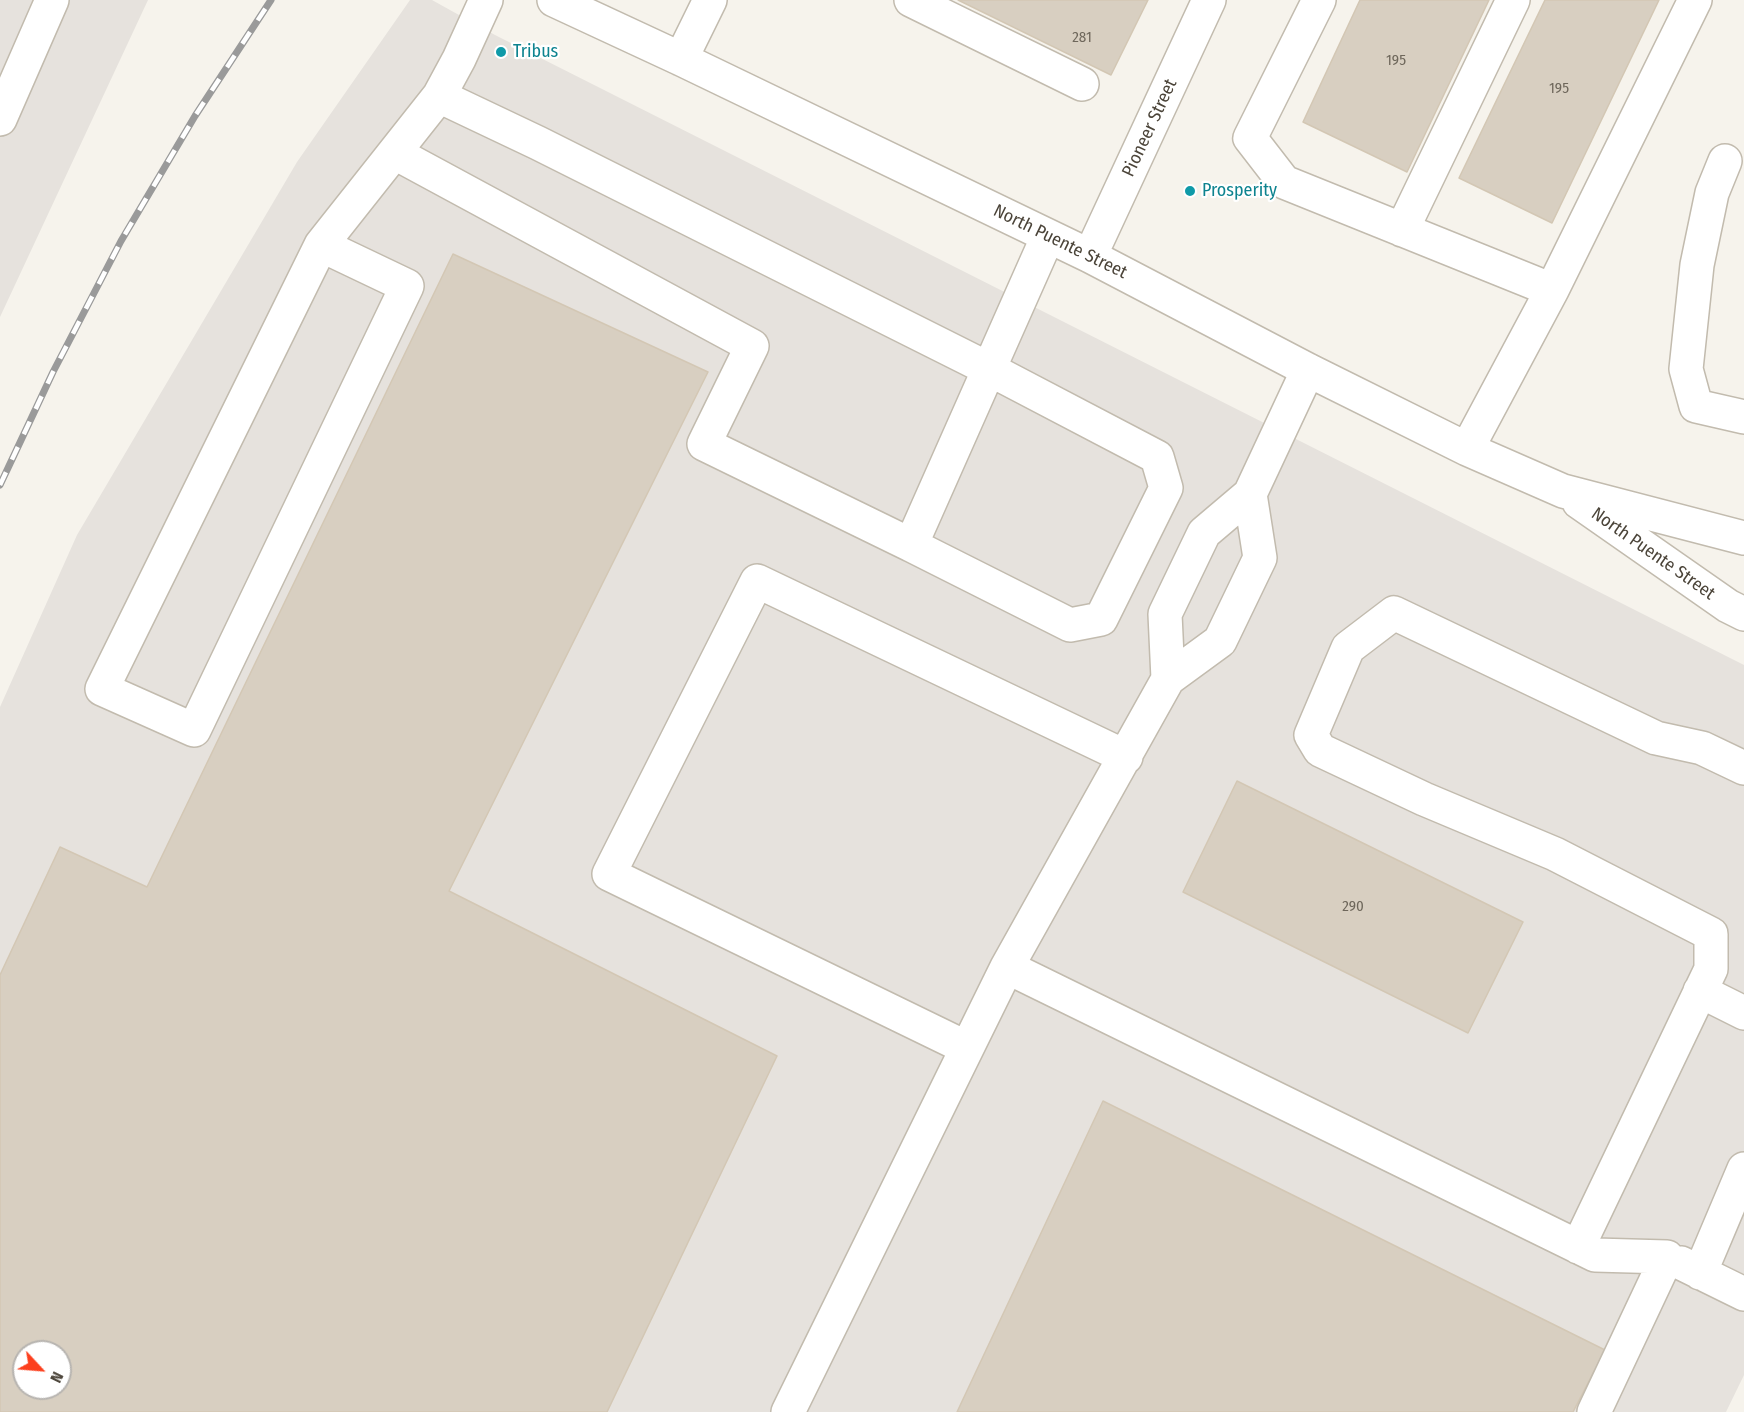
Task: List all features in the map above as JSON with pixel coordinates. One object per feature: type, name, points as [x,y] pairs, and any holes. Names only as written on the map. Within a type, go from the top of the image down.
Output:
[{"type":"street","points":[[0,119],[52,0]]},
{"type":"street","points":[[321,245],[407,286],[194,730],[102,689],[321,245],[439,96],[486,0]]},
{"type":"street","name":"North Puente Street","points":[[554,0],[1090,256],[1308,370],[1467,449],[1563,491],[1744,538]]},
{"type":"street","points":[[681,59],[710,0]]},
{"type":"street","points":[[912,0],[1082,84]]},
{"type":"street","name":"Pioneer Street","points":[[1090,256],[1209,0]]},
{"type":"street","points":[[1319,0],[1250,138],[1284,182],[1552,290]]},
{"type":"street","points":[[1402,230],[1513,0]]},
{"type":"street","points":[[1467,449],[1552,290],[1695,0]]},
{"type":"street","points":[[395,153],[752,346],[704,444],[1070,625],[1101,619],[1166,488],[1157,456],[538,143],[439,96]]},
{"type":"street","points":[[1725,160],[1712,193],[1697,265],[1686,369],[1696,406],[1744,417]]},
{"type":"street","points":[[911,545],[1048,236]]},
{"type":"street","points":[[1168,679],[1165,614],[1204,533],[1250,494],[1308,370]]},
{"type":"street","name":"North Puente Street","points":[[1563,491],[1728,606],[1744,614]]},
{"type":"street","points":[[788,1412],[1007,967],[1168,679],[1220,642],[1260,558],[1250,494]]},
{"type":"street","points":[[967,1047],[609,874],[758,581],[1126,757]]},
{"type":"street","points":[[1578,1247],[1711,969],[1711,934],[1555,854],[1424,799],[1320,750],[1311,735],[1348,648],[1394,613],[1656,738],[1702,748],[1744,768]]},
{"type":"street","points":[[1007,967],[1595,1255],[1667,1257],[1744,1294]]},
{"type":"street","points":[[1700,991],[1744,1013]]},
{"type":"street","points":[[1700,1273],[1744,1168]]},
{"type":"street","points":[[1594,1412],[1667,1257]]},
{"type":"shaded area","points":[[0,0],[148,0],[0,317]]},
{"type":"shaded area","points":[[410,0],[432,0],[495,35],[1744,665],[1744,1375],[1726,1412],[0,1412],[0,707],[77,535],[297,162]]},
{"type":"building","points":[[958,0],[1148,0],[1111,75]]},
{"type":"building","points":[[1360,0],[1489,0],[1407,172],[1303,122]]},
{"type":"building","points":[[1545,0],[1659,0],[1552,223],[1459,178]]},
{"type":"building","points":[[453,254],[708,372],[449,891],[777,1056],[607,1412],[0,1412],[0,975],[60,847],[147,887]]},
{"type":"building","points":[[1237,781],[1523,922],[1468,1033],[1183,892]]},
{"type":"building","points":[[1103,1101],[1605,1350],[1573,1412],[957,1412]]},
{"type":"railway","points":[[0,485],[53,372],[121,241],[195,116],[271,0]]},
{"type":"place","name":"Tribus","points":[[501,52]]},
{"type":"place","name":"Prosperity","points":[[1190,191]]}]
